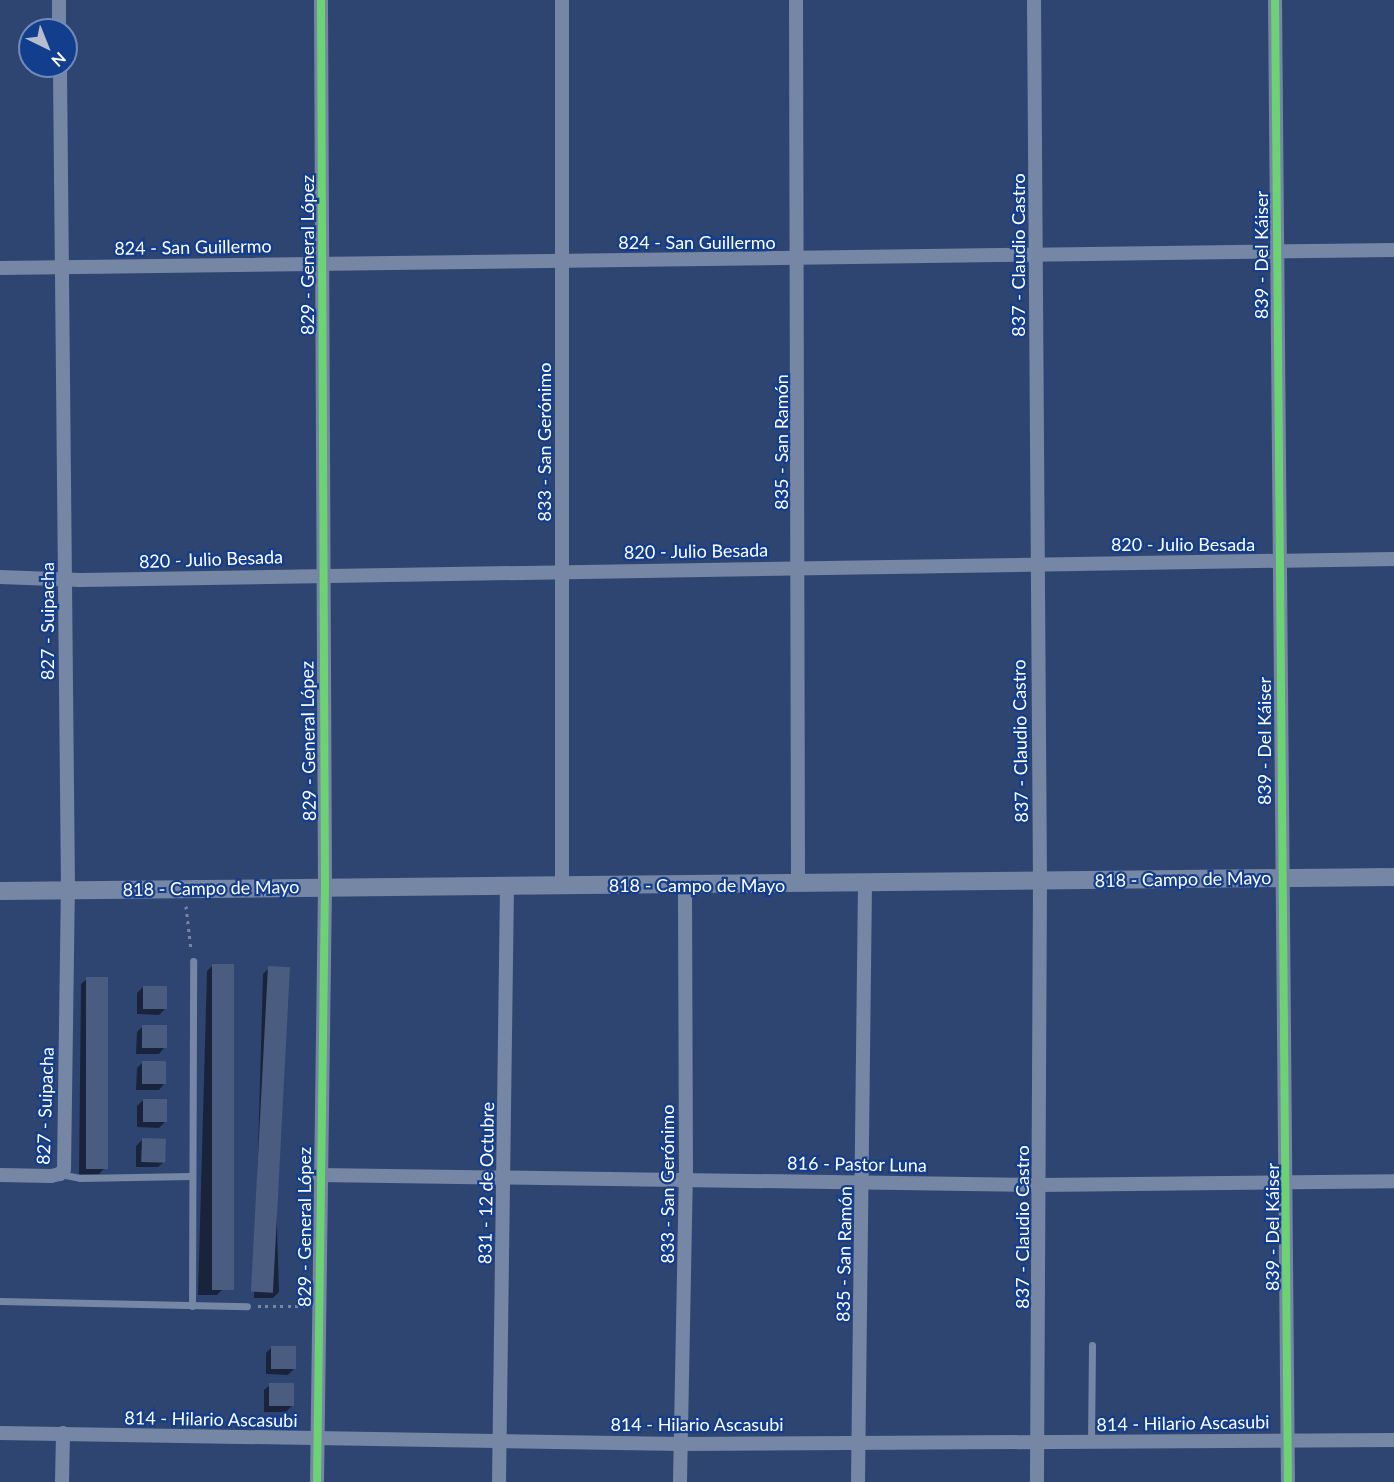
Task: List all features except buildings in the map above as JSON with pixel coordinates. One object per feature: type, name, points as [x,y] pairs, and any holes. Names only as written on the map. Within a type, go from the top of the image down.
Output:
[{"type":"street","points":[[59,0],[59,18]]},
{"type":"street","name":"829 - General López","points":[[317,1482],[319,1175],[325,887],[321,574],[321,0]]},
{"type":"street","name":"833 - San Gerónimo","points":[[562,0],[564,261],[561,572],[562,885]]},
{"type":"street","name":"835 - San Ramón","points":[[796,0],[800,566],[798,884]]},
{"type":"street","name":"837 - Claudio Castro","points":[[1034,0],[1037,254],[1036,563],[1040,882],[1037,1482]]},
{"type":"street","name":"839 - Del Káiser","points":[[1275,0],[1280,878],[1287,1183],[1288,1482]]},
{"type":"street","name":"827 - Suipacha","points":[[60,78],[68,890],[64,1169],[60,1174]]},
{"type":"street","name":"824 - San Guillermo","points":[[0,268],[798,260],[1275,249],[1394,250]]},
{"type":"street","name":"820 - Julio Besada","points":[[0,578],[65,579],[800,566],[1394,559]]},
{"type":"street","name":"818 - Campo de Mayo","points":[[0,891],[507,885],[685,886],[1394,877]]},
{"type":"street","name":"835 - San Ramón","points":[[858,1482],[865,882]]},
{"type":"street","name":"831 - 12 de Octubre","points":[[499,1482],[507,885]]},
{"type":"street","name":"833 - San Gerónimo","points":[[680,1482],[686,1180],[685,886]]},
{"type":"street","points":[[0,1175],[60,1174]]},
{"type":"street","name":"816 - Pastor Luna","points":[[319,1175],[504,1180],[863,1181],[1040,1185],[1394,1181]]},
{"type":"street","name":"814 - Hilario Ascasubi","points":[[0,1433],[317,1440],[499,1440],[681,1444],[1394,1440]]},
{"type":"street","points":[[62,1482],[63,1433]]},
{"type":"lane","points":[[192,1306],[190,1176],[193,961]]},
{"type":"lane","points":[[60,1174],[80,1178],[190,1176]]},
{"type":"lane","points":[[0,1301],[247,1306]]},
{"type":"lane","points":[[1091,1442],[1092,1345]]},
{"type":"path","points":[[184,888],[193,961]]},
{"type":"path","points":[[247,1306],[318,1305]]},
{"type":"cycle path","points":[[317,1482],[325,887],[321,0]]},
{"type":"cycle path","points":[[1275,0],[1288,1482]]}]
